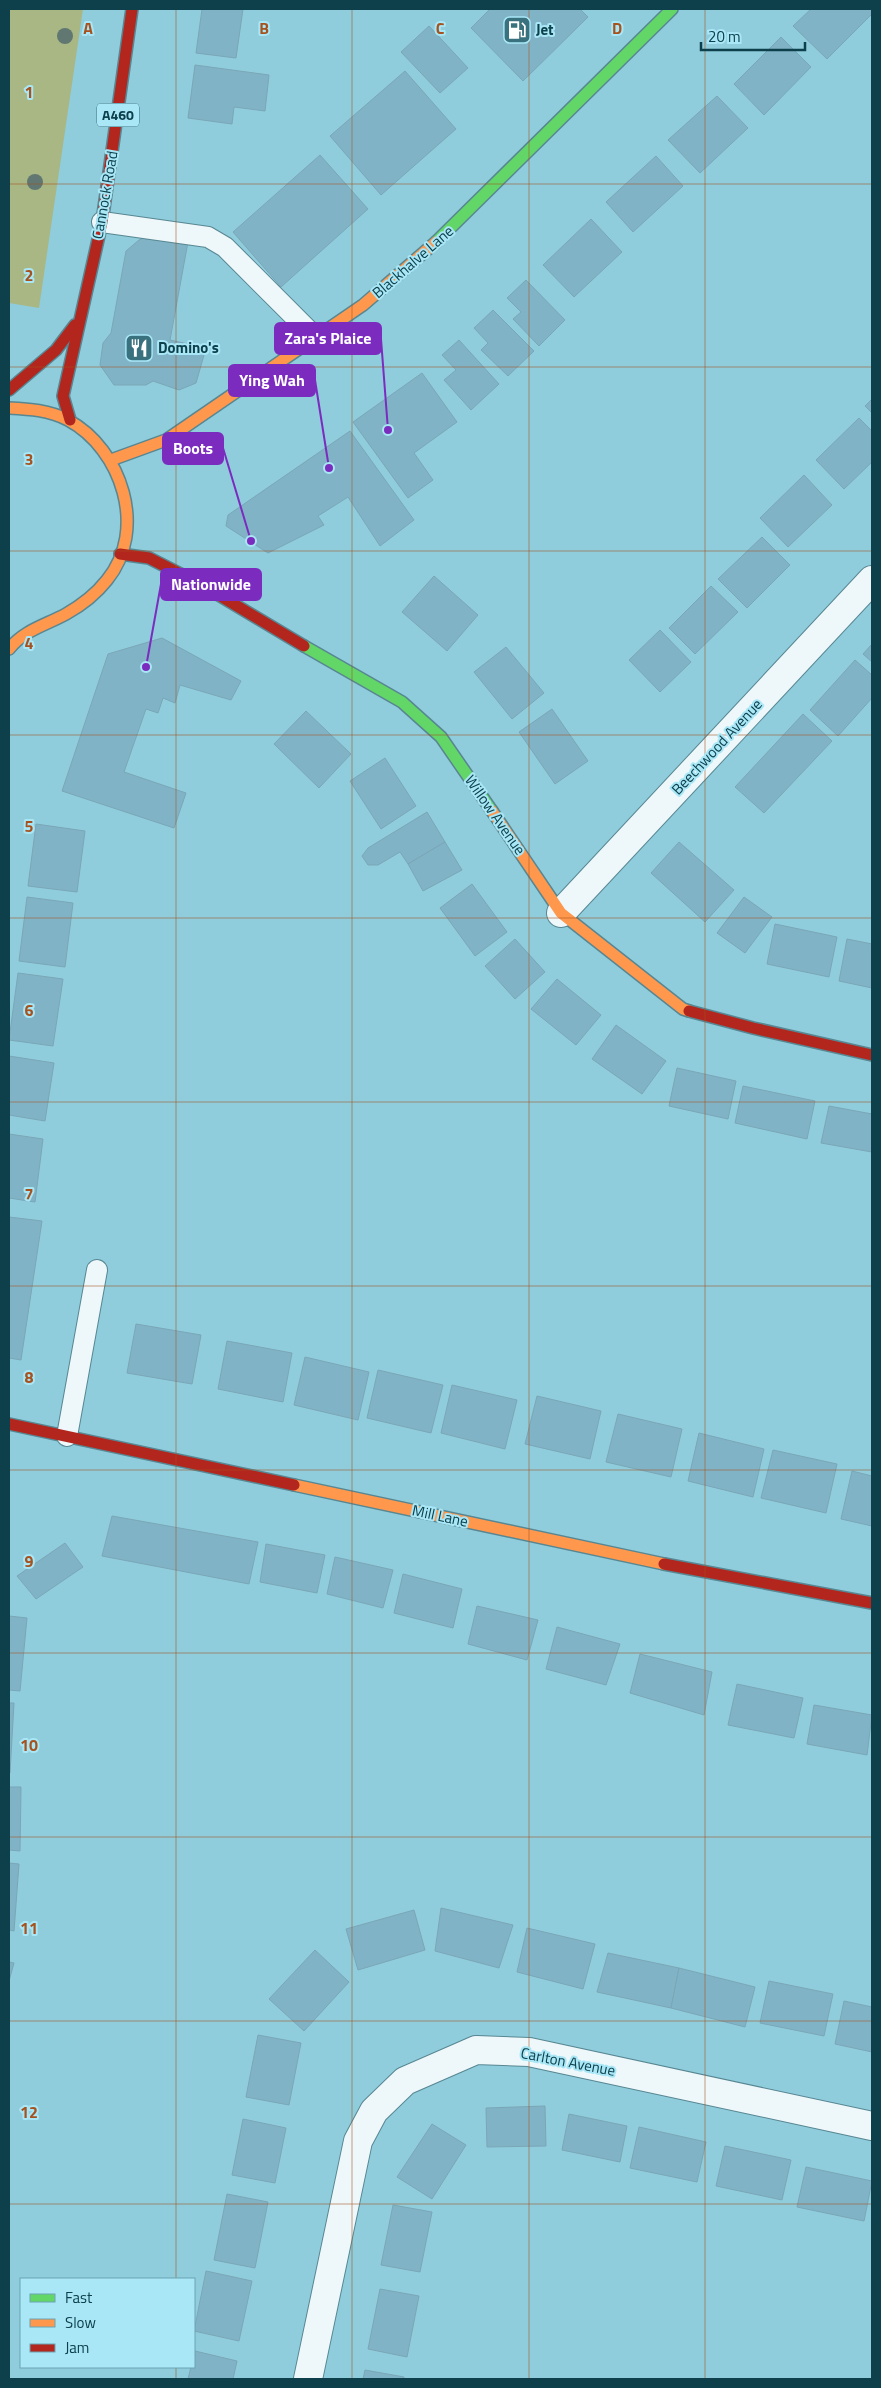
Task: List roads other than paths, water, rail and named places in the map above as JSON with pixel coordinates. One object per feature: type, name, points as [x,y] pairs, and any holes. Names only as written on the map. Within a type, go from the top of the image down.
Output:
[{"type":"main road","name":"Cannock Road","points":[[70,420],[63,396],[78,321],[102,222],[132,9]]},
{"type":"main road","name":"Blackhalve Lane","points":[[111,460],[166,440],[363,305],[452,228],[672,9]]},
{"type":"main road","name":"Cannock Road","points":[[9,390],[56,350],[78,321]]},
{"type":"main road","points":[[9,408],[31,408],[50,412],[70,420],[97,441],[111,460],[125,494],[127,514],[126,531],[112,574],[84,604],[23,634],[9,649]]},
{"type":"main road","name":"Willow Avenue","points":[[120,554],[149,558],[193,580],[339,667],[402,702],[441,737],[561,913],[683,1009],[752,1028],[872,1055]]},
{"type":"main road","points":[[14,626],[42,623]]},
{"type":"main road","name":"Mill Lane","points":[[9,1424],[641,1560],[872,1603]]},
{"type":"street","name":"Beechwood Avenue","points":[[561,913],[829,629],[872,580]]},
{"type":"street","name":"Carlton Avenue","points":[[308,2379],[358,2141],[374,2111],[380,2105],[405,2081],[436,2066],[476,2050],[529,2052],[872,2126]]},
{"type":"lane","points":[[102,222],[208,237],[224,247],[316,338]]},
{"type":"lane","points":[[67,1436],[97,1270]]},
{"type":"place","name":"Jet","points":[[517,30]]},
{"type":"place","name":"Domino's","points":[[139,348]]},
{"type":"place","name":"Zara's Plaice","points":[[388,430]]},
{"type":"place","name":"Ying Wah","points":[[329,468]]},
{"type":"place","name":"Boots","points":[[251,541]]},
{"type":"place","name":"Nationwide","points":[[146,667]]}]
